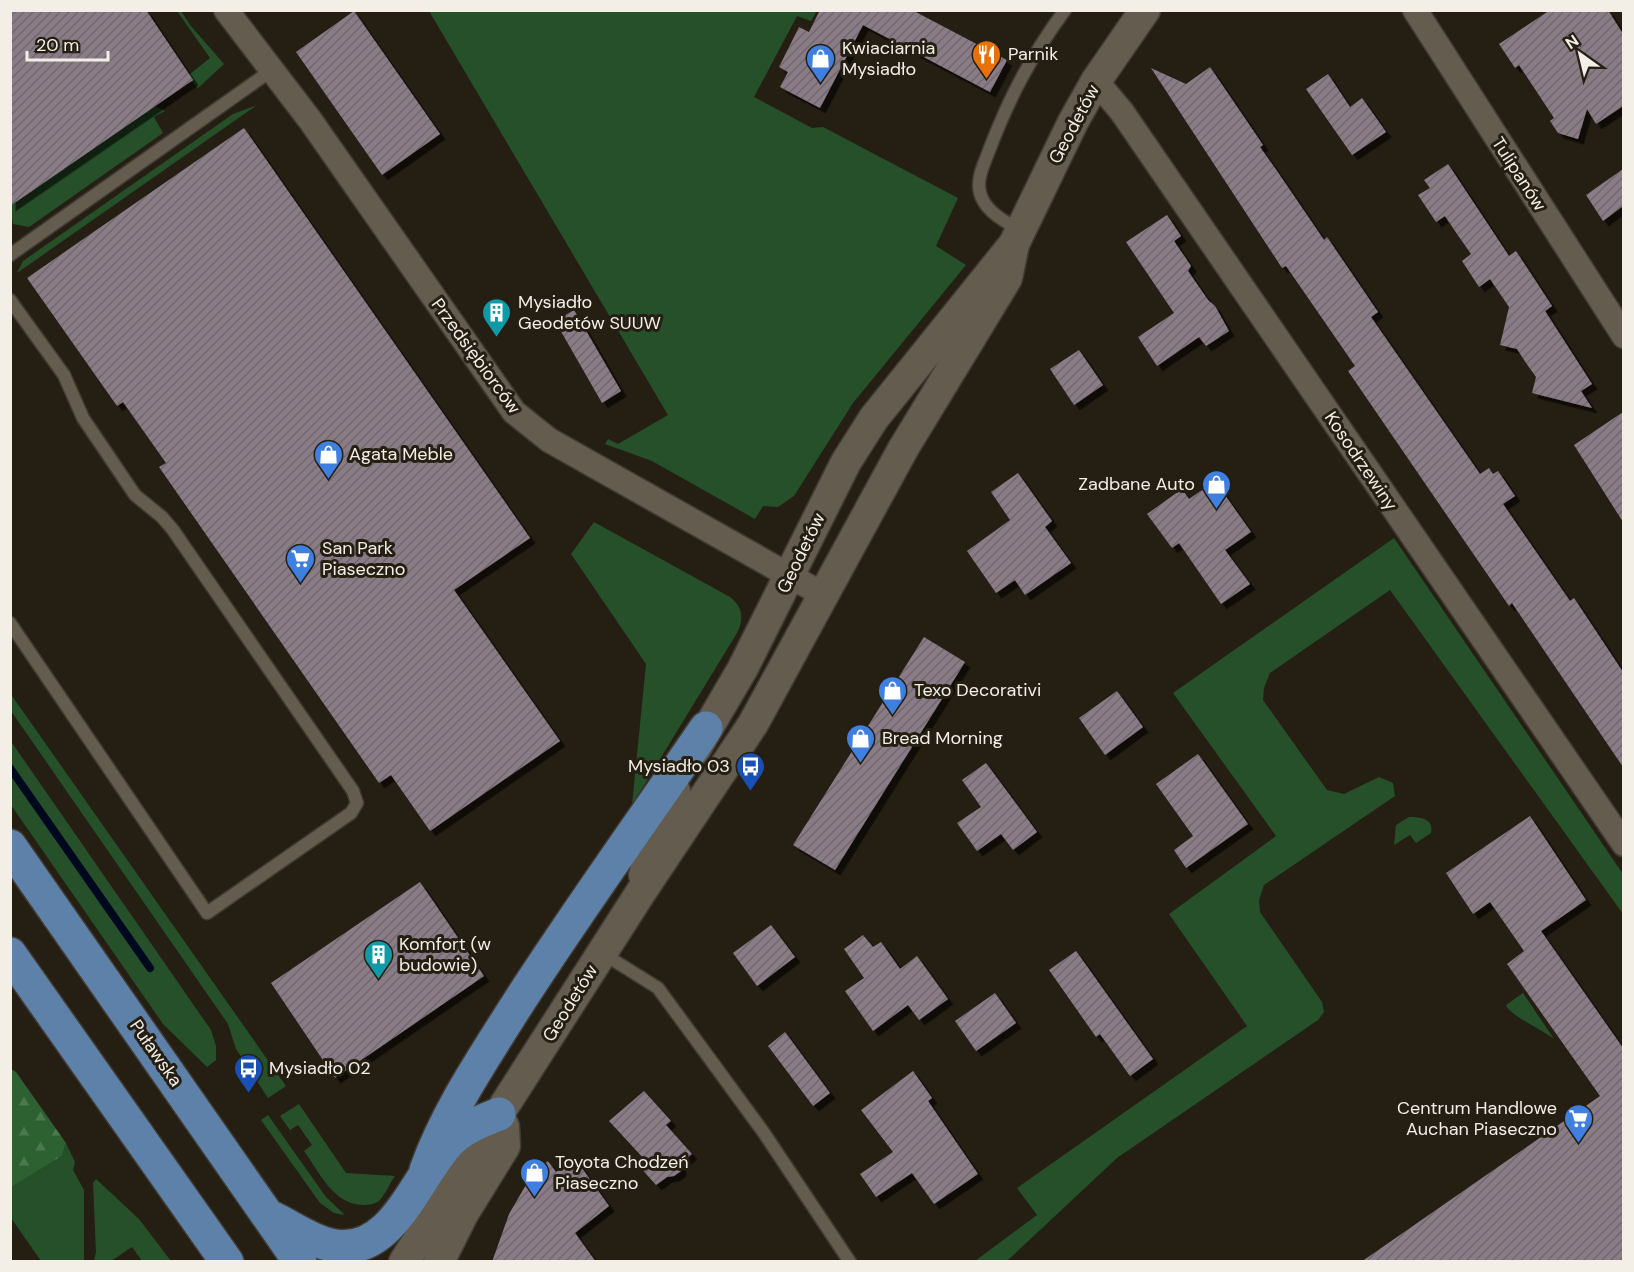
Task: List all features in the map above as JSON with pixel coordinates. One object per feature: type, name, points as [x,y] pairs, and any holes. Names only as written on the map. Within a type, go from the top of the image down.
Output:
[{"type":"main road","points":[[426,1170],[438,1137],[465,1087],[560,937],[604,879],[706,728]]},
{"type":"main road","name":"Puławska","points":[[10,846],[300,1262]]},
{"type":"main road","points":[[10,954],[227,1262]]},
{"type":"main road","points":[[269,1215],[315,1239],[336,1246],[371,1241],[400,1212],[426,1170],[463,1130],[499,1114]]},
{"type":"street","name":"Przedsiębiorców","points":[[226,10],[310,120],[514,412],[549,440],[822,594]]},
{"type":"street","name":"Geodetów","points":[[404,1262],[641,892],[753,724],[822,594],[919,422],[1007,278],[1018,237],[1072,122],[1096,81],[1145,10]]},
{"type":"street","name":"Tulipanów","points":[[1415,10],[1623,336]]},
{"type":"street","name":"Kosodrzewiny","points":[[1096,81],[1129,122],[1623,844]]},
{"type":"street","name":"Geodetów","points":[[641,892],[645,865],[657,827],[706,728],[743,668],[791,576],[846,462],[874,418],[1018,237]]},
{"type":"street","points":[[439,1262],[463,1214],[505,1146],[504,1127],[499,1114]]},
{"type":"lane","points":[[1018,237],[986,204],[979,186],[981,172],[1006,104],[1022,73],[1065,10]]},
{"type":"lane","points":[[10,255],[272,70]]},
{"type":"lane","points":[[10,300],[64,375],[82,418],[135,495],[162,517],[173,530],[353,791],[357,803],[351,813],[207,913],[10,623]]},
{"type":"lane","points":[[602,953],[658,988],[764,1133],[850,1262]]},
{"type":"green space","points":[[177,11],[181,11],[190,25],[224,64],[198,88],[191,81],[190,74],[210,58]]},
{"type":"green space","points":[[429,11],[817,11],[811,21],[797,16],[754,97],[812,128],[823,127],[958,198],[936,246],[966,265],[853,403],[794,496],[778,507],[763,506],[755,519],[652,461],[605,444],[608,439],[618,444],[668,415]]},
{"type":"green space","points":[[257,105],[17,273],[23,261],[233,114]]},
{"type":"green space","points":[[155,106],[165,111],[154,117],[163,133],[29,227],[13,224],[10,206]]},
{"type":"green space","points":[[594,522],[730,597],[738,605],[741,614],[741,623],[737,633],[632,805],[646,664],[571,554]]},
{"type":"green space","points":[[1394,538],[1623,874],[1623,914],[1390,590],[1270,673],[1264,688],[1263,700],[1327,790],[1344,794],[1379,777],[1393,783],[1395,796],[1264,885],[1259,900],[1260,912],[1322,1002],[1324,1012],[1318,1020],[1117,1158],[1007,1261],[975,1261],[1037,1215],[1017,1188],[1247,1026],[1169,914],[1276,836],[1173,693]]},
{"type":"green space","points":[[10,693],[286,1086],[268,1098],[236,1049],[228,1024],[11,711]]},
{"type":"green space","points":[[10,740],[211,1030],[216,1046],[216,1060],[207,1067],[163,1024],[11,805]]},
{"type":"green space","points":[[1409,817],[1422,818],[1429,822],[1431,833],[1416,843],[1410,835],[1394,845],[1396,825]]},
{"type":"green space","points":[[1523,993],[1554,1039],[1508,1009],[1506,1005]]},
{"type":"green space","points":[[11,1069],[16,1072],[66,1143],[62,1156],[11,1187]]},
{"type":"green space","points":[[299,1104],[346,1173],[395,1176],[378,1201],[368,1205],[353,1204],[344,1200],[328,1186],[304,1151],[312,1145],[298,1125],[290,1130],[280,1116]]},
{"type":"green space","points":[[268,1115],[326,1197],[345,1215],[334,1213],[320,1203],[261,1120]]},
{"type":"green space","points":[[66,1143],[75,1162],[73,1170],[84,1190],[84,1261],[41,1261],[11,1218],[10,1187],[62,1156]]},
{"type":"green space","points":[[96,1179],[139,1219],[171,1261],[142,1261],[132,1247],[111,1261],[94,1261],[96,1252],[93,1183]]},
{"type":"building","points":[[10,10],[146,10],[193,80],[10,206]]},
{"type":"building","points":[[820,10],[912,10],[1007,60],[990,92],[863,25],[820,108],[780,87],[788,72],[779,67],[799,27],[809,32]]},
{"type":"building","points":[[1550,10],[1608,10],[1623,34],[1623,106],[1596,124],[1587,109],[1578,139],[1558,133],[1550,121],[1554,118],[1519,65],[1515,68],[1499,44]]},
{"type":"building","points":[[354,11],[440,134],[382,175],[296,52]]},
{"type":"building","points":[[1210,67],[1263,145],[1260,147],[1324,240],[1327,237],[1378,312],[1371,317],[1480,474],[1489,468],[1493,474],[1498,471],[1515,496],[1503,504],[1570,601],[1574,598],[1623,672],[1623,767],[1512,603],[1509,606],[1348,371],[1355,366],[1286,266],[1282,268],[1151,68],[1186,84]]},
{"type":"building","points":[[1328,74],[1350,107],[1362,98],[1386,132],[1352,155],[1306,89]]},
{"type":"building","name":"Agata Meble","points":[[244,128],[530,538],[454,590],[560,741],[430,831],[391,775],[379,783],[159,467],[166,463],[123,402],[117,406],[27,278]]},
{"type":"building","points":[[1448,164],[1509,256],[1516,251],[1552,306],[1545,311],[1592,384],[1581,391],[1592,408],[1532,393],[1536,377],[1517,349],[1500,345],[1509,307],[1490,279],[1479,287],[1462,261],[1471,254],[1445,216],[1436,222],[1418,195],[1430,188],[1424,180]]},
{"type":"building","points":[[1623,169],[1623,206],[1603,221],[1586,195]]},
{"type":"building","points":[[1167,215],[1181,236],[1174,241],[1191,266],[1188,271],[1208,300],[1215,306],[1229,331],[1206,346],[1199,337],[1157,366],[1138,337],[1174,313],[1126,242]]},
{"type":"building","points":[[574,310],[621,391],[602,403],[555,321]]},
{"type":"building","points":[[1079,350],[1103,385],[1074,405],[1050,369]]},
{"type":"building","points":[[1623,412],[1623,522],[1574,445]]},
{"type":"building","points":[[1018,473],[1052,521],[1045,527],[1071,563],[1025,595],[1015,580],[996,593],[967,551],[1010,520],[991,492]]},
{"type":"building","points":[[1215,481],[1251,532],[1225,550],[1250,584],[1221,604],[1179,543],[1172,548],[1147,514],[1182,489],[1189,499]]},
{"type":"building","points":[[924,637],[965,662],[835,870],[793,845]]},
{"type":"building","points":[[1117,691],[1143,727],[1105,755],[1079,718]]},
{"type":"building","points":[[1198,754],[1248,824],[1186,868],[1174,850],[1193,836],[1156,784]]},
{"type":"building","points":[[986,763],[1037,832],[1013,850],[1001,834],[977,851],[957,823],[981,807],[962,780]]},
{"type":"building","points":[[1530,816],[1586,900],[1541,931],[1623,1048],[1623,1262],[1361,1262],[1600,1096],[1507,964],[1524,951],[1490,902],[1473,914],[1446,873]]},
{"type":"building","name":"Komfort (w budowie)","points":[[420,882],[484,976],[335,1078],[271,983]]},
{"type":"building","points":[[771,925],[795,957],[757,986],[733,953]]},
{"type":"building","points":[[863,935],[873,947],[881,942],[900,969],[917,956],[948,999],[919,1020],[908,1005],[873,1031],[845,991],[864,978],[844,949]]},
{"type":"building","points":[[1076,951],[1153,1059],[1130,1076],[1100,1034],[1096,1037],[1049,970]]},
{"type":"building","points":[[995,993],[1016,1023],[976,1051],[955,1021]]},
{"type":"building","points":[[785,1032],[830,1093],[813,1106],[768,1046]]},
{"type":"building","points":[[913,1071],[932,1098],[928,1101],[978,1174],[934,1204],[912,1173],[876,1197],[860,1174],[893,1152],[861,1110]]},
{"type":"building","points":[[644,1091],[671,1121],[666,1125],[692,1154],[681,1163],[681,1171],[656,1185],[639,1166],[646,1161],[609,1121]]},
{"type":"building","name":"Toyota Chodzeń Piaseczno","points":[[548,1161],[556,1172],[569,1162],[573,1168],[579,1164],[609,1206],[575,1233],[596,1262],[492,1262],[509,1214],[534,1171]]},
{"type":"waterway","points":[[10,768],[150,968]]},
{"type":"place","name":"Parnik","points":[[987,80]]},
{"type":"place","name":"Kwiaciarnia Mysiadło","points":[[821,84]]},
{"type":"place","name":"Mysiadło Geodetów SUUW","points":[[497,338]]},
{"type":"place","name":"Agata Meble","points":[[328,480]]},
{"type":"place","name":"Zadbane Auto","points":[[1216,510]]},
{"type":"place","name":"San Park Piaseczno","points":[[301,584]]},
{"type":"place","name":"Texo Decorativi","points":[[893,716]]},
{"type":"place","name":"Bread Morning","points":[[861,764]]},
{"type":"place","name":"Mysiadło 03","points":[[751,792]]},
{"type":"place","name":"Komfort (w budowie)","points":[[378,980]]},
{"type":"place","name":"Mysiadło 02","points":[[248,1094]]},
{"type":"place","name":"Centrum Handlowe Auchan Piaseczno","points":[[1578,1144]]},
{"type":"place","name":"Toyota Chodzeń Piaseczno","points":[[534,1198]]}]
